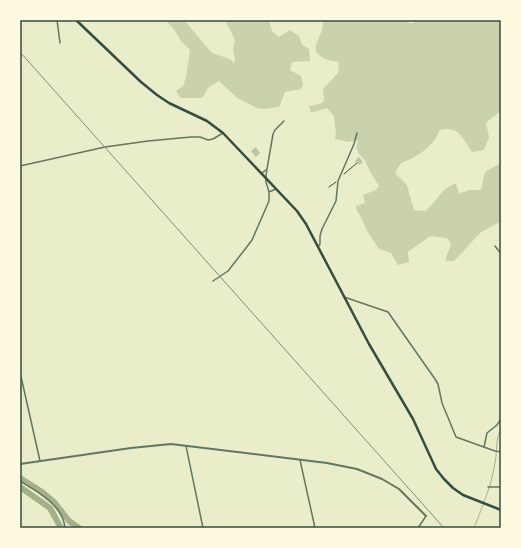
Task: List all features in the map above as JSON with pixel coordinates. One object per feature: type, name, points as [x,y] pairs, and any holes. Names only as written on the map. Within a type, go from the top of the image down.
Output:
[{"type":"main road","points":[[76,20],[141,82],[157,95],[169,103],[207,121],[223,133],[296,211],[306,224],[344,297],[413,419],[436,469],[453,488],[463,495],[501,510]]},
{"type":"street","points":[[57,20],[60,43]]},
{"type":"street","points":[[213,281],[228,271],[252,240],[269,201],[266,175],[273,134],[284,121]]},
{"type":"street","points":[[20,166],[105,147],[191,137],[200,137],[208,140],[213,139],[223,133]]},
{"type":"street","points":[[318,247],[320,244],[322,229],[336,201],[339,179],[354,144],[357,133]]},
{"type":"street","points":[[262,174],[267,169]]},
{"type":"street","points":[[269,192],[276,189]]},
{"type":"street","points":[[495,246],[501,254]]},
{"type":"street","points":[[344,297],[388,312],[438,384],[442,403],[456,438],[500,452]]},
{"type":"street","points":[[20,372],[40,461]]},
{"type":"street","points":[[484,447],[487,433],[498,425],[501,419]]},
{"type":"street","points":[[20,464],[131,448],[171,444],[327,463],[357,469],[382,479],[399,489],[426,516],[418,528]]},
{"type":"street","points":[[186,446],[203,528]]},
{"type":"street","points":[[300,460],[315,528]]},
{"type":"street","points":[[20,481],[47,499],[56,508],[64,519],[65,528]]},
{"type":"street","points":[[489,487],[501,487]]},
{"type":"path","points":[[330,187],[357,163]]},
{"type":"green space","points":[[165,20],[184,20],[212,53],[230,59],[234,63],[235,59],[233,49],[235,40],[225,20],[269,20],[272,31],[279,37],[290,30],[299,36],[302,45],[309,49],[310,61],[292,62],[290,70],[301,76],[303,84],[301,89],[285,92],[279,107],[264,109],[257,108],[237,98],[219,81],[208,88],[204,96],[200,98],[181,98],[176,91],[183,86],[186,77],[190,50]]},
{"type":"green space","points":[[323,20],[406,20],[409,23],[413,23],[418,20],[501,20],[501,112],[486,123],[489,137],[484,150],[472,152],[460,134],[456,131],[446,129],[440,130],[434,141],[425,150],[413,158],[401,163],[395,173],[407,185],[414,210],[426,211],[445,189],[456,183],[459,194],[469,190],[481,190],[485,172],[501,163],[501,223],[498,223],[481,232],[454,261],[445,261],[451,244],[447,238],[430,236],[408,252],[409,262],[398,265],[391,253],[379,249],[367,231],[356,209],[356,206],[365,203],[363,195],[376,190],[379,186],[356,148],[358,140],[348,142],[335,139],[336,134],[334,116],[327,108],[311,113],[309,106],[320,104],[324,101],[323,89],[338,73],[339,62],[325,59],[316,51],[317,40],[321,33]]},
{"type":"building","points":[[256,147],[260,153],[256,157],[251,151]]},
{"type":"building","points":[[359,157],[363,162],[359,165],[355,161]]},
{"type":"waterway","points":[[484,502],[493,474],[497,439],[501,429]]},
{"type":"waterway","points":[[20,478],[42,492],[54,502],[69,521],[79,528]]},
{"type":"waterway","points":[[20,487],[50,508],[61,528]]},
{"type":"waterway","points":[[474,528],[483,505]]},
{"type":"railway","points":[[20,52],[444,528]]}]
